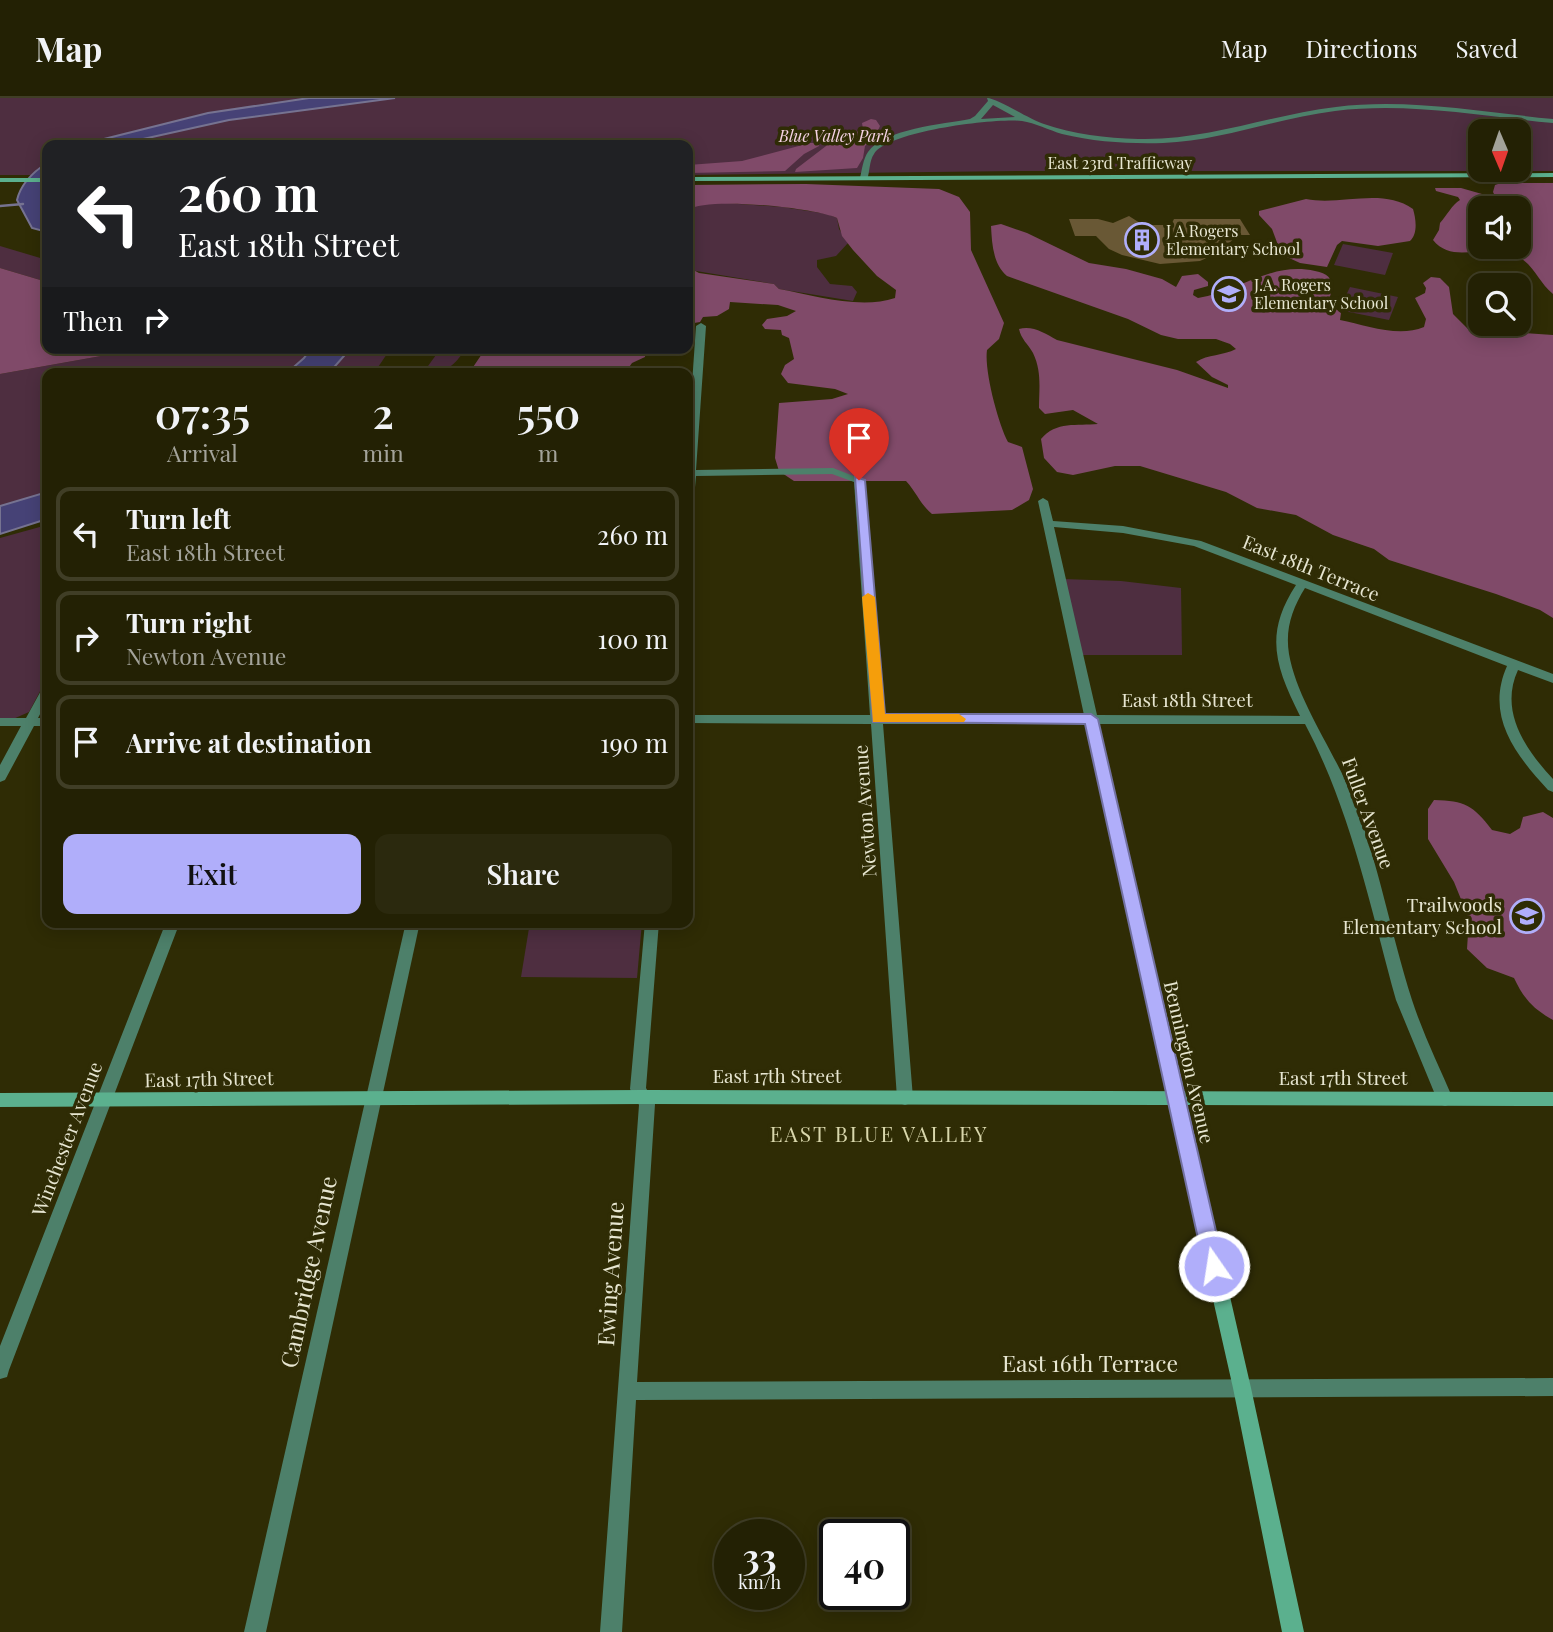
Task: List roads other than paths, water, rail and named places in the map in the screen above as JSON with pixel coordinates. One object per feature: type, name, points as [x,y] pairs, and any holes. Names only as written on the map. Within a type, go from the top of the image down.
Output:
[{"type":"street","points":[[972,121],[978,118],[991,99],[1024,119],[1077,133],[1143,140],[1207,136],[1299,113],[1357,107],[1416,107],[1553,121]]},
{"type":"street","points":[[864,178],[872,151],[902,136],[972,121],[1024,119]]},
{"type":"street","name":"East 23rd Trafficway","points":[[693,179],[1553,176]]},
{"type":"street","points":[[0,180],[42,180]]},
{"type":"street","points":[[693,444],[701,326]]},
{"type":"street","name":"Newton Avenue","points":[[693,473],[833,471],[859,480],[905,1098]]},
{"type":"street","name":"Bennington Avenue","points":[[1043,501],[1242,1388],[1293,1632]]},
{"type":"street","name":"East 18th Terrace","points":[[1048,524],[1146,530],[1197,543],[1553,679]]},
{"type":"street","name":"Fuller Avenue","points":[[1302,584],[1286,610],[1281,638],[1287,666],[1308,720],[1337,775],[1370,868],[1405,1002],[1445,1099]]},
{"type":"street","points":[[1514,665],[1506,679],[1503,693],[1510,726],[1532,764],[1553,787]]},
{"type":"street","points":[[0,777],[42,699]]},
{"type":"street","name":"East 18th Street","points":[[693,719],[1308,720]]},
{"type":"street","points":[[0,722],[42,722]]},
{"type":"street","name":"Winchester Avenue","points":[[0,1370],[171,928]]},
{"type":"street","name":"Cambridge Avenue","points":[[255,1632],[412,928]]},
{"type":"street","name":"Ewing Avenue","points":[[611,1632],[647,1104],[638,1089],[651,928]]},
{"type":"street","name":"East 17th Street","points":[[0,1100],[643,1097],[1553,1098]]},
{"type":"street","name":"East 16th Terrace","points":[[628,1391],[1553,1387]]},
{"type":"waterway","points":[[0,206],[23,204]]},
{"type":"place","name":"J A Rogers Elementary School","points":[[1142,240]]},
{"type":"place","name":"J.A. Rogers Elementary School","points":[[1229,294]]},
{"type":"place","name":"Trailwoods Elementary School","points":[[1527,916]]},
{"type":"district","name":"EAST BLUE VALLEY","points":[[879,1135]]},
{"type":"park label","name":"Blue Valley Park","points":[[835,136]]}]
